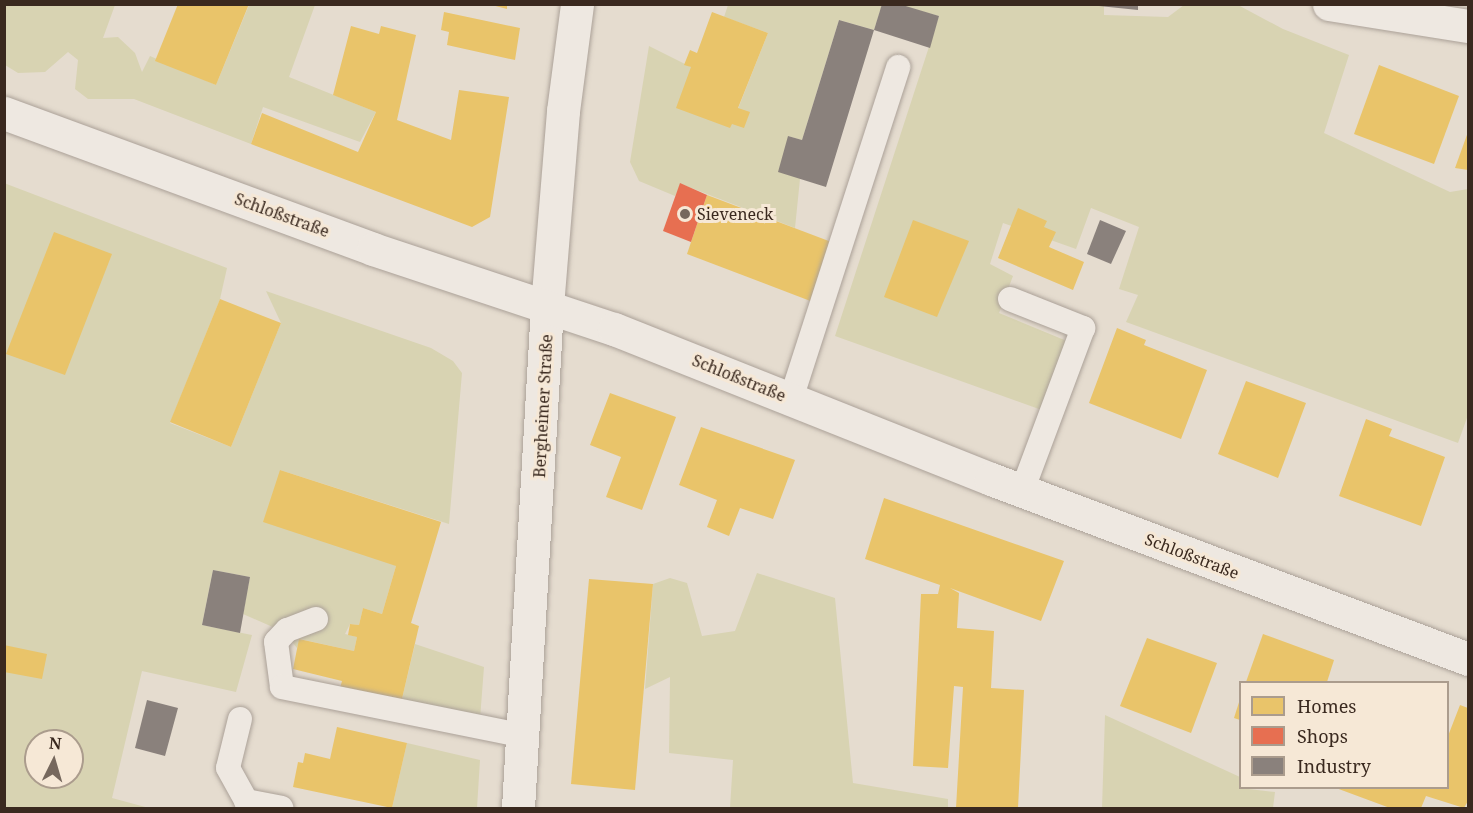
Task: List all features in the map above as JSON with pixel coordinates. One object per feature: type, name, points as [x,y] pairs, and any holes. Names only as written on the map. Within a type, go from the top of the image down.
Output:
[{"type":"street","name":"Bergheimer Straße","points":[[518,808],[524,736],[547,306],[563,111],[577,4]]},
{"type":"street","points":[[1329,4],[1468,26]]},
{"type":"street","name":"Schloßstraße","points":[[4,113],[373,249],[547,306],[791,399],[1022,491],[1468,659]]},
{"type":"lane","points":[[791,399],[898,67]]},
{"type":"lane","points":[[1010,299],[1083,328],[1022,491]]},
{"type":"lane","points":[[316,619],[287,630],[276,642],[282,687],[524,736]]},
{"type":"lane","points":[[240,719],[228,768],[246,801],[282,808]]},
{"type":"shaded area","points":[[1104,4],[1104,15],[1168,17],[1184,5],[1238,5],[1283,29],[1349,55],[1324,133],[1450,192],[1468,189],[1468,415],[1458,443],[1126,322],[1138,295],[1119,289],[1139,227],[1091,208],[1076,249],[1003,223],[990,264],[1013,276],[999,313],[1074,344],[1050,413],[835,336],[939,16],[899,5]]},
{"type":"shaded area","points":[[5,5],[115,5],[103,38],[118,37],[135,53],[142,72],[150,56],[216,85],[249,5],[315,5],[289,77],[376,112],[360,142],[263,107],[251,144],[134,99],[88,99],[75,89],[78,60],[68,52],[45,72],[18,73],[5,65]]},
{"type":"shaded area","points":[[728,5],[882,5],[874,30],[839,20],[802,140],[788,136],[800,179],[795,228],[681,184],[675,196],[639,181],[630,162],[649,46],[691,67],[732,124],[768,33],[724,17]]},
{"type":"shaded area","points":[[4,183],[227,268],[220,299],[170,423],[231,447],[281,323],[266,291],[431,348],[453,361],[462,373],[449,524],[280,470],[396,566],[382,614],[363,608],[359,625],[350,624],[345,634],[357,637],[354,651],[300,639],[297,648],[284,632],[243,614],[250,577],[213,570],[202,625],[252,635],[236,692],[142,671],[112,798],[149,808],[5,808]]},
{"type":"shaded area","points":[[757,573],[835,598],[853,783],[948,799],[948,808],[730,808],[733,760],[669,753],[670,677],[645,689],[653,584],[670,578],[687,583],[702,636],[735,631]]},
{"type":"shaded area","points":[[415,644],[484,667],[480,719],[401,703]]},
{"type":"shaded area","points":[[1105,715],[1239,777],[1239,789],[1275,792],[1273,808],[1102,808]]},
{"type":"shaded area","points":[[407,743],[480,760],[477,808],[392,808]]},
{"type":"building: Homes","points":[[178,4],[249,4],[216,85],[155,61]]},
{"type":"building: Homes","points":[[488,4],[507,4],[507,9]]},
{"type":"building: Homes","points":[[444,12],[520,28],[515,60],[447,45],[449,32],[441,30]]},
{"type":"building: Homes","points":[[712,12],[768,33],[738,108],[750,112],[744,128],[732,124],[730,128],[676,108],[691,67],[684,65],[690,50],[697,53]]},
{"type":"building: Homes","points":[[351,26],[379,34],[381,26],[416,35],[397,120],[451,140],[459,90],[509,97],[490,217],[472,227],[251,144],[262,113],[358,152],[376,112],[333,95]]},
{"type":"building: Homes","points":[[1379,65],[1459,96],[1434,164],[1354,134]]},
{"type":"building: Homes","points":[[1468,132],[1468,170],[1455,168]]},
{"type":"building: Homes","points":[[707,195],[834,243],[813,302],[687,254]]},
{"type":"building: Homes","points":[[1018,208],[1047,221],[1044,227],[1056,232],[1049,247],[1084,262],[1073,290],[998,258]]},
{"type":"building: Homes","points":[[913,220],[969,241],[937,317],[884,297]]},
{"type":"building: Homes","points":[[54,232],[112,254],[65,375],[6,354]]},
{"type":"building: Homes","points":[[220,299],[281,323],[231,447],[170,422]]},
{"type":"building: Homes","points":[[1117,328],[1146,340],[1144,345],[1207,370],[1181,439],[1089,403]]},
{"type":"building: Homes","points":[[1246,381],[1306,403],[1278,478],[1218,454]]},
{"type":"building: Homes","points":[[610,393],[676,417],[642,510],[606,497],[621,457],[590,445]]},
{"type":"building: Homes","points":[[1366,419],[1392,429],[1389,436],[1445,457],[1421,526],[1339,496]]},
{"type":"building: Homes","points":[[701,427],[795,460],[773,519],[740,508],[729,536],[707,527],[717,500],[679,485]]},
{"type":"building: Homes","points":[[280,470],[441,522],[411,623],[419,626],[401,703],[340,688],[342,681],[293,669],[299,639],[354,651],[357,637],[348,635],[350,624],[359,625],[363,608],[382,614],[396,566],[263,522]]},
{"type":"building: Homes","points":[[884,498],[1064,561],[1041,621],[950,588],[959,593],[957,628],[994,631],[991,688],[1024,690],[1018,808],[956,808],[963,687],[954,686],[948,768],[913,766],[921,594],[938,594],[940,585],[865,559]]},
{"type":"building: Homes","points":[[589,579],[653,584],[635,790],[571,784]]},
{"type":"building: Homes","points":[[1263,634],[1334,660],[1327,681],[1246,681]]},
{"type":"building: Homes","points":[[1147,638],[1217,663],[1191,733],[1120,706]]},
{"type":"building: Homes","points":[[4,645],[47,654],[42,679],[4,672]]},
{"type":"building: Homes","points":[[1239,702],[1239,720],[1234,718]]},
{"type":"building: Homes","points":[[1460,705],[1468,708],[1468,801],[1464,808],[1426,796],[1421,808],[1390,808],[1339,789],[1449,789],[1449,733]]},
{"type":"building: Homes","points":[[337,727],[407,743],[392,808],[293,787],[298,762],[303,763],[305,753],[330,759]]},
{"type":"building: Shops","name":"Sieveneck","points":[[680,183],[707,195],[691,242],[663,231]]},
{"type":"building: Industry","points":[[882,4],[899,4],[939,16],[930,48],[874,30]]},
{"type":"building: Industry","points":[[1099,4],[1138,4],[1138,10],[1099,6]]},
{"type":"building: Industry","points":[[839,20],[874,30],[826,187],[778,172],[788,136],[802,140]]},
{"type":"building: Industry","points":[[1100,220],[1126,231],[1111,264],[1087,254]]},
{"type":"building: Industry","points":[[213,570],[250,577],[240,633],[202,625]]},
{"type":"building: Industry","points":[[147,700],[178,708],[165,756],[135,748]]},
{"type":"place","name":"Sieveneck","points":[[685,214]]}]
